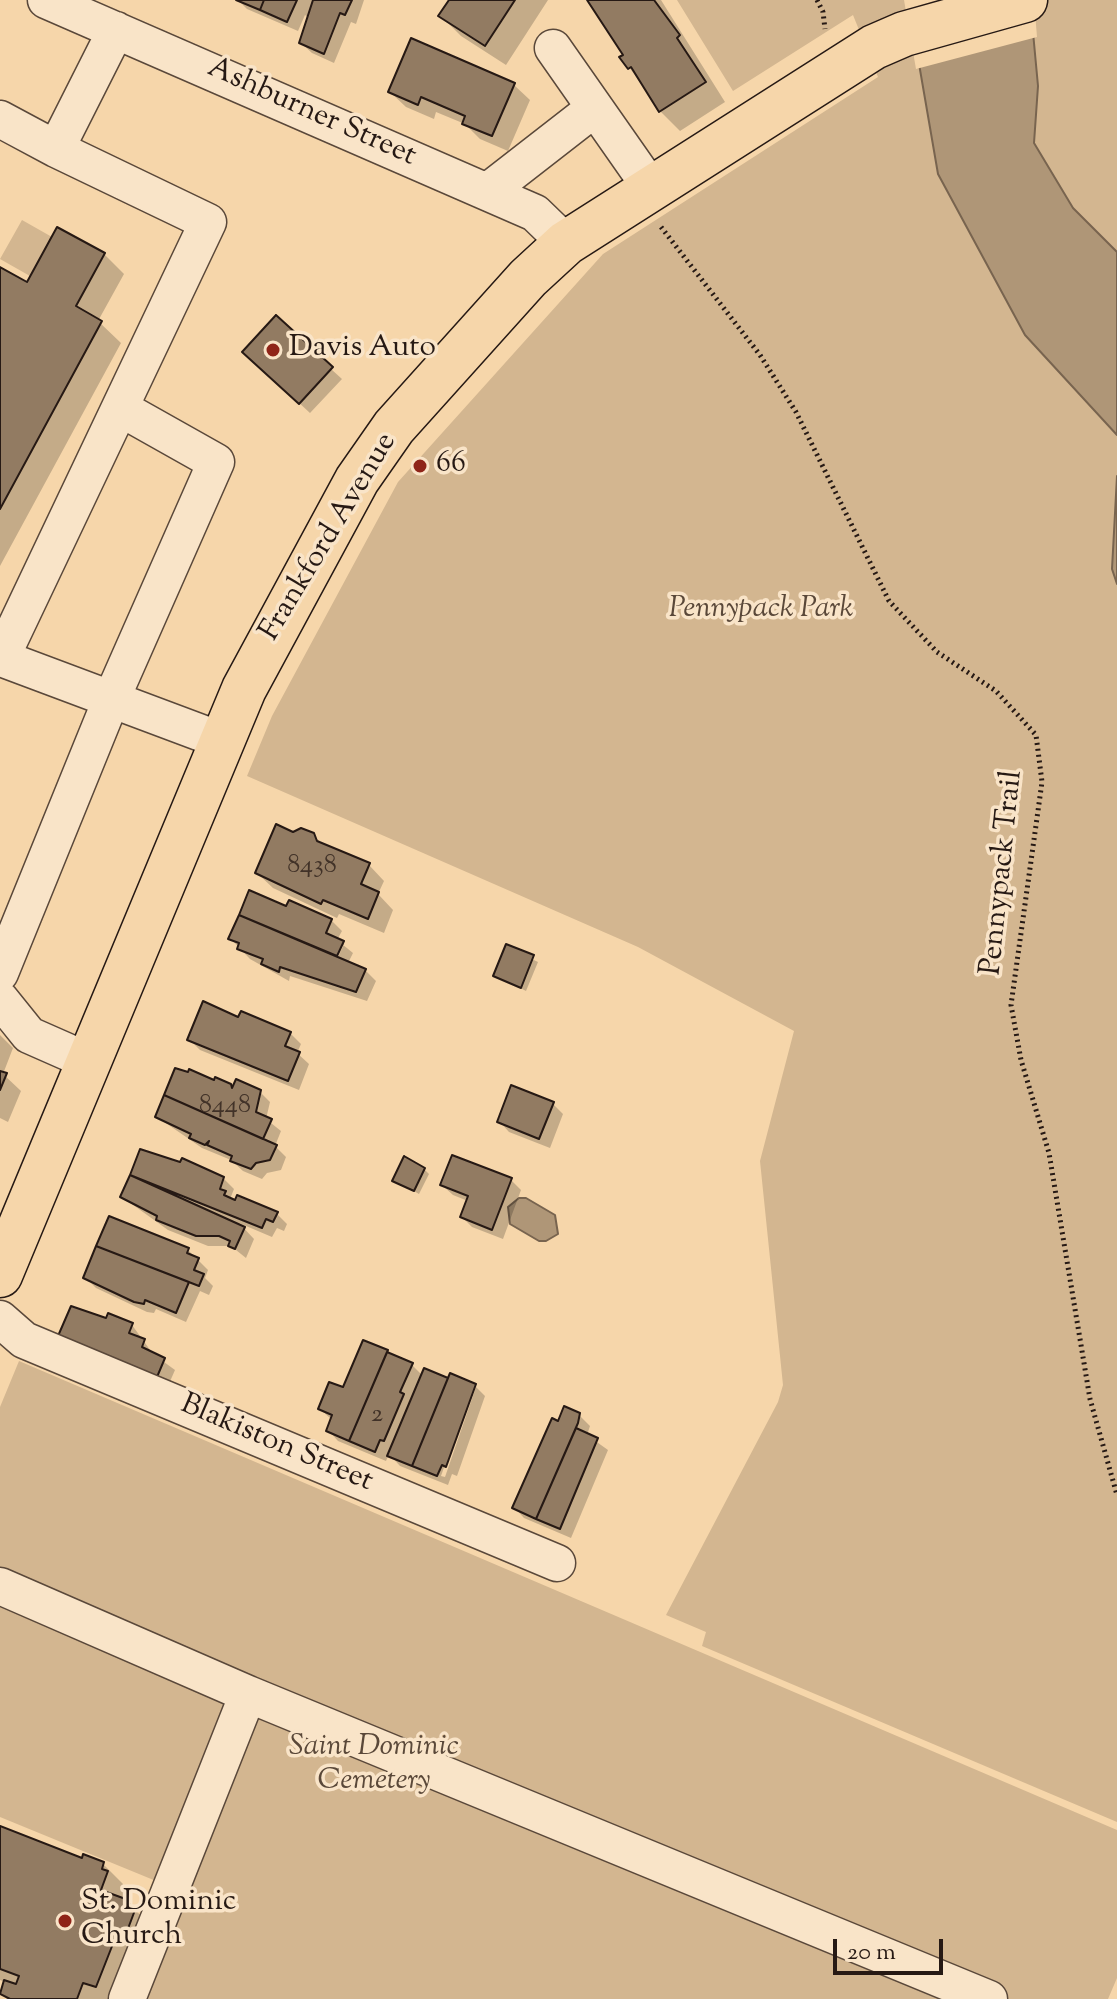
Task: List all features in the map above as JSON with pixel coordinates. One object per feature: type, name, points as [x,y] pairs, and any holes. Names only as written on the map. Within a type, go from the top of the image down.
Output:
[{"type":"main road","name":"Frankford Avenue","points":[[0,1275],[220,740],[268,640],[381,444],[528,278],[566,243],[856,58],[904,34],[1025,0]]},
{"type":"street","name":"Ashburner Street","points":[[46,0],[535,213],[566,243]]},
{"type":"street","points":[[56,149],[116,30]]},
{"type":"street","points":[[553,48],[651,188]]},
{"type":"street","points":[[487,192],[595,108]]},
{"type":"street","points":[[0,119],[208,222],[0,659],[220,740]]},
{"type":"street","points":[[0,973],[111,700],[216,462],[120,408]]},
{"type":"street","points":[[0,999],[29,1035],[88,1061]]},
{"type":"street","name":"Blakiston Street","points":[[0,1319],[24,1340],[557,1563]]},
{"type":"street","points":[[0,1586],[248,1694],[989,1999]]},
{"type":"street","points":[[127,1999],[248,1694]]},
{"type":"path","points":[[817,0],[823,12],[823,42]]},
{"type":"path","name":"Pennypack Trail","points":[[664,231],[760,355],[796,412],[889,601],[937,652],[996,691],[1036,735],[1042,782],[1011,1005],[1021,1060],[1049,1153],[1090,1399],[1117,1495]]},
{"type":"green space","name":"Pennypack Park","points":[[677,0],[1117,0],[1117,1822],[702,1646],[706,1632],[666,1615],[778,1402],[783,1385],[760,1161],[794,1031],[638,947],[247,776],[272,716],[398,482],[603,254],[878,77],[853,15],[733,91]]},
{"type":"green space","points":[[22,220],[52,237],[30,276],[0,259]]},
{"type":"green space","name":"Saint Dominic Cemetery","points":[[19,1361],[1117,1830],[1117,1978],[1108,1999],[132,1999],[178,1890],[0,1817],[0,1407]]},
{"type":"shaded area","points":[[908,0],[1030,0],[1038,86],[1034,143],[1073,208],[1117,252],[1117,435],[1025,335],[938,174]]},
{"type":"shaded area","points":[[1117,476],[1117,584],[1112,569]]},
{"type":"shaded area","points":[[519,1198],[526,1198],[555,1215],[558,1234],[546,1241],[539,1241],[510,1224],[508,1207]]},
{"type":"pier","points":[[904,0],[1034,0],[1037,37],[916,69]]},
{"type":"building","points":[[236,0],[264,0],[260,10]]},
{"type":"building","points":[[264,0],[297,0],[287,22],[260,10]]},
{"type":"building","points":[[313,0],[352,0],[345,15],[340,13],[324,54],[299,43]]},
{"type":"building","points":[[449,0],[515,0],[485,46],[438,16]]},
{"type":"building","points":[[587,0],[654,0],[680,35],[677,38],[706,82],[659,112],[631,67],[628,69],[619,57],[623,55]]},
{"type":"building","points":[[411,38],[515,83],[492,136],[462,124],[465,116],[421,97],[418,105],[388,92]]},
{"type":"building","points":[[57,227],[105,253],[76,306],[102,321],[0,509],[0,267],[27,282]]},
{"type":"building","points":[[276,315],[333,367],[299,404],[242,352]]},
{"type":"building","points":[[276,824],[293,832],[301,828],[314,833],[317,841],[370,863],[361,884],[379,892],[368,919],[323,900],[321,904],[255,873]]},
{"type":"building","points":[[249,890],[286,906],[289,900],[332,919],[326,933],[344,941],[337,956],[239,915]]},
{"type":"building","points":[[239,915],[366,969],[356,992],[280,967],[279,972],[261,964],[263,959],[237,949],[239,943],[228,939]]},
{"type":"building","points":[[506,944],[534,955],[521,988],[493,976]]},
{"type":"building","points":[[203,1001],[238,1017],[241,1011],[291,1032],[285,1046],[300,1052],[288,1081],[187,1040]]},
{"type":"building","points":[[175,1068],[188,1072],[189,1069],[214,1080],[215,1077],[231,1084],[232,1088],[236,1079],[261,1090],[256,1112],[272,1119],[263,1139],[164,1095]]},
{"type":"building","points":[[0,1071],[7,1073],[0,1090]]},
{"type":"building","points":[[511,1085],[554,1102],[539,1139],[497,1122]]},
{"type":"building","points":[[164,1095],[277,1145],[270,1160],[256,1163],[251,1169],[230,1161],[232,1156],[207,1145],[209,1141],[205,1145],[189,1138],[191,1134],[155,1117]]},
{"type":"building","points":[[140,1149],[180,1162],[182,1158],[224,1177],[220,1189],[226,1191],[224,1195],[235,1200],[237,1195],[278,1212],[273,1222],[266,1219],[262,1228],[130,1175]]},
{"type":"building","points":[[452,1155],[512,1178],[492,1230],[460,1217],[468,1196],[440,1185]]},
{"type":"building","points":[[404,1156],[425,1168],[414,1191],[392,1181]]},
{"type":"building","points":[[130,1175],[245,1227],[235,1249],[228,1246],[230,1241],[219,1236],[196,1236],[156,1220],[157,1216],[120,1197]]},
{"type":"building","points":[[109,1216],[189,1248],[187,1253],[199,1258],[194,1270],[204,1274],[199,1286],[96,1246]]},
{"type":"building","points":[[96,1246],[189,1282],[176,1313],[145,1300],[144,1304],[134,1302],[83,1278]]},
{"type":"building","points":[[71,1306],[106,1318],[108,1313],[133,1323],[129,1333],[145,1339],[142,1347],[165,1358],[157,1377],[58,1336]]},
{"type":"building","points":[[363,1340],[388,1350],[349,1441],[326,1431],[332,1415],[318,1409],[329,1382],[343,1387]]},
{"type":"building","points":[[387,1352],[413,1363],[384,1441],[380,1440],[375,1452],[349,1441]]},
{"type":"building","points":[[424,1368],[448,1378],[412,1466],[387,1456]]},
{"type":"building","points":[[450,1373],[476,1384],[446,1467],[442,1465],[437,1476],[412,1466]]},
{"type":"building","points":[[564,1406],[580,1413],[578,1423],[536,1519],[512,1508],[552,1418],[558,1421]]},
{"type":"building","points":[[576,1428],[598,1438],[560,1529],[536,1519]]},
{"type":"building","name":"St. Dominic Church","points":[[0,1826],[82,1858],[83,1854],[104,1862],[102,1869],[108,1871],[101,1890],[131,1901],[129,1908],[135,1910],[126,1934],[118,1931],[96,1987],[83,1983],[77,1999],[10,1999],[0,1994],[4,1980],[16,1984],[19,1976],[0,1969]]},
{"type":"place","name":"Davis Auto","points":[[273,350]]},
{"type":"place","name":"66","points":[[420,466]]},
{"type":"place","name":"St. Dominic Church","points":[[65,1921]]}]
